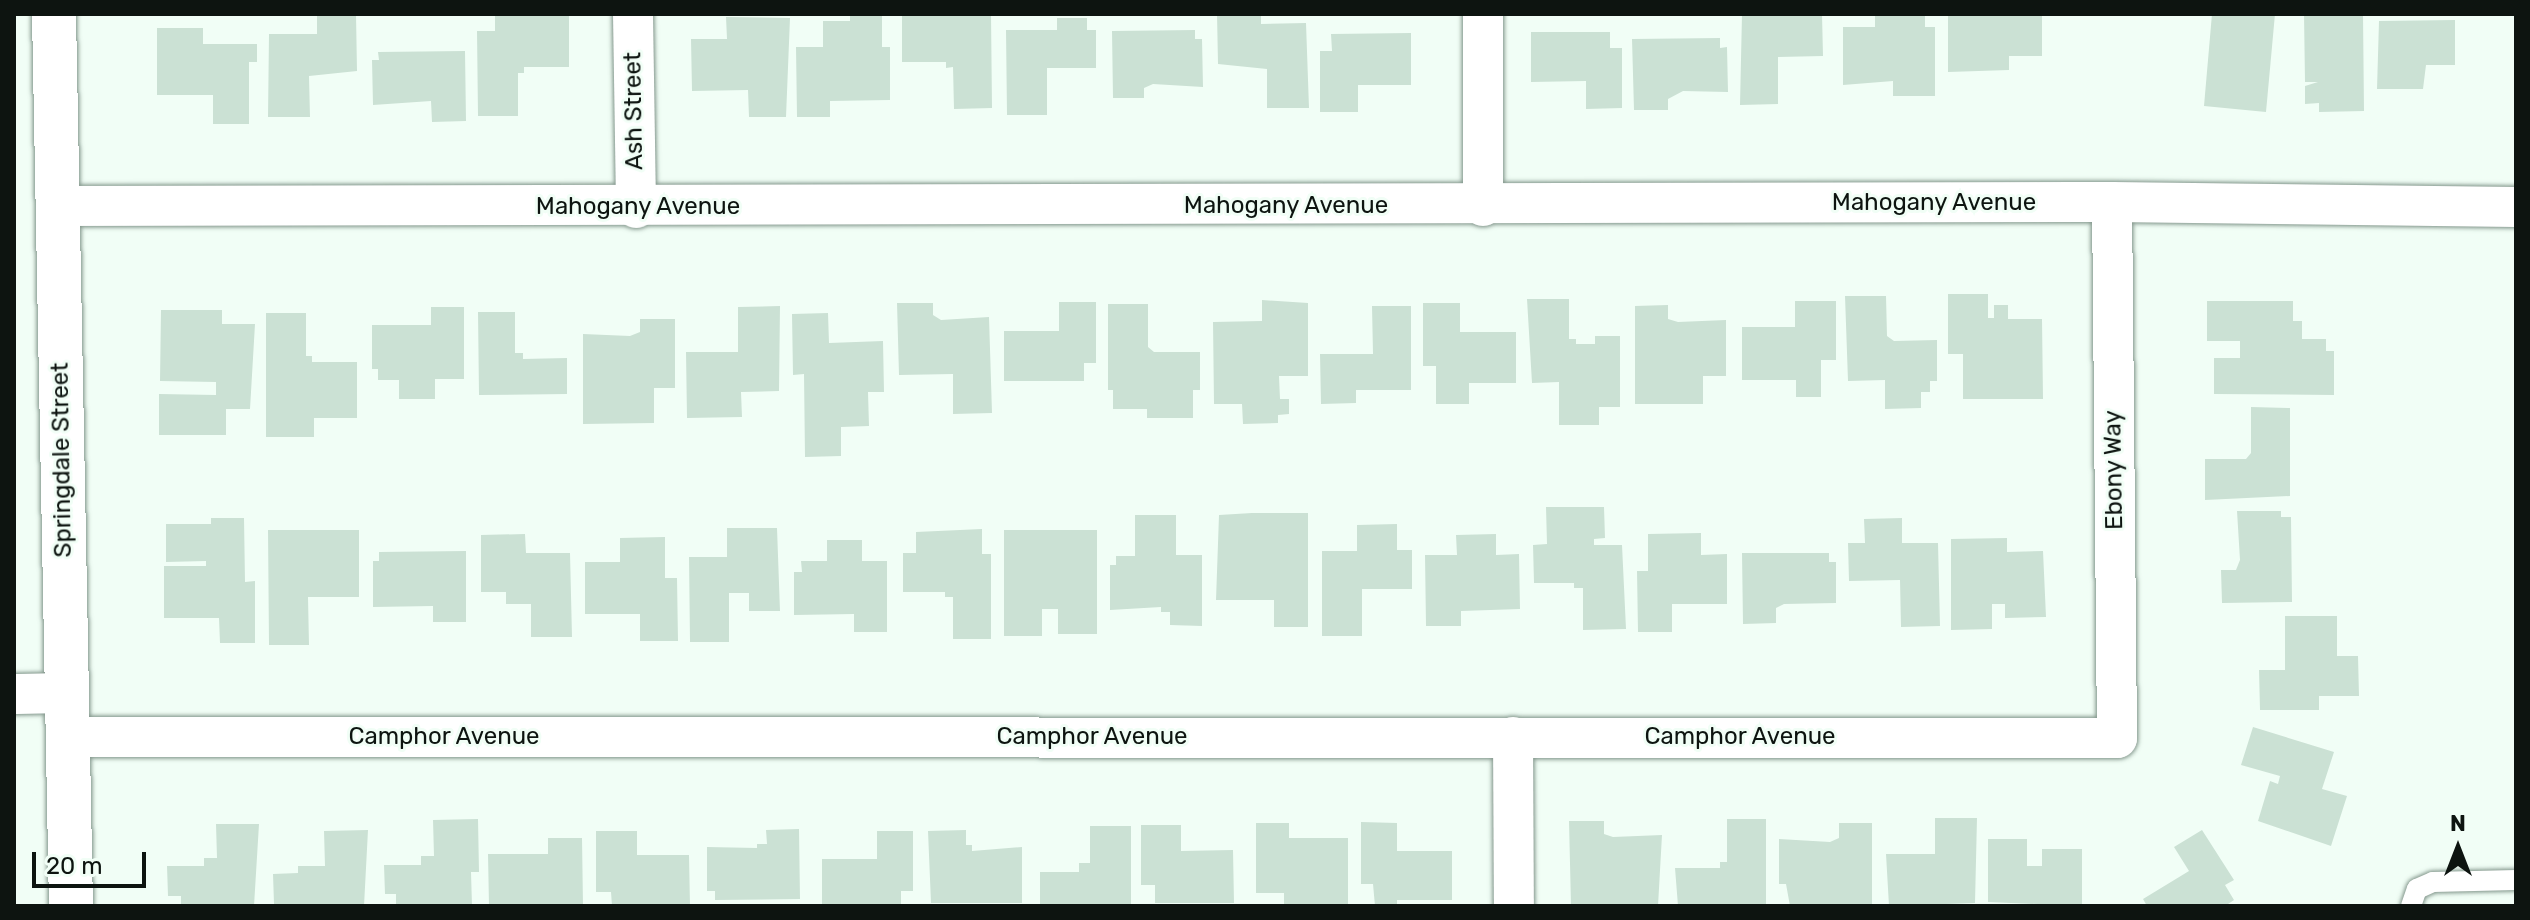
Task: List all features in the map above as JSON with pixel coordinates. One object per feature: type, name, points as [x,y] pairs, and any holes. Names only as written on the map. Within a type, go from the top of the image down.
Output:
[{"type":"main road","name":"Springdale Street","points":[[54,14],[71,906]]},
{"type":"street","name":"Ash Street","points":[[633,14],[636,208]]},
{"type":"street","points":[[1483,14],[1483,206]]},
{"type":"street","name":"Mahogany Avenue","points":[[56,206],[636,208],[2112,202],[2516,207]]},
{"type":"street","name":"Ebony Way","points":[[2112,202],[2117,738]]},
{"type":"street","points":[[14,694],[67,693]]},
{"type":"street","name":"Camphor Avenue","points":[[68,737],[2117,738]]},
{"type":"street","points":[[1513,737],[1514,906]]},
{"type":"lane","points":[[2411,906],[2417,889],[2433,882],[2516,880]]},
{"type":"building","points":[[317,14],[356,14],[357,71],[309,76],[310,117],[268,117],[269,34],[317,34]]},
{"type":"building","points":[[495,14],[569,14],[569,67],[524,67],[524,73],[518,73],[518,116],[478,116],[477,31],[495,31]]},
{"type":"building","points":[[850,14],[882,14],[882,47],[890,47],[890,100],[830,101],[830,117],[797,117],[796,47],[823,47],[823,21],[850,21]]},
{"type":"building","points":[[902,14],[991,14],[992,108],[954,109],[953,67],[946,68],[946,62],[902,62]]},
{"type":"building","points":[[1217,14],[1261,14],[1261,24],[1306,23],[1309,108],[1267,108],[1267,69],[1218,64]]},
{"type":"building","points":[[1742,14],[1822,14],[1823,56],[1778,57],[1778,104],[1740,105]]},
{"type":"building","points":[[1875,14],[1925,14],[1925,27],[1935,27],[1935,96],[1893,96],[1893,81],[1843,85],[1843,27],[1875,27]]},
{"type":"building","points":[[1948,14],[2042,14],[2042,56],[2009,56],[2009,70],[1948,72]]},
{"type":"building","points":[[2212,14],[2275,14],[2266,112],[2204,106]]},
{"type":"building","points":[[2304,14],[2363,14],[2364,111],[2319,112],[2319,103],[2305,104],[2305,86],[2318,82],[2305,82]]},
{"type":"building","points":[[726,17],[790,18],[786,117],[749,117],[748,90],[692,91],[691,39],[727,39]]},
{"type":"building","points":[[1057,18],[1087,18],[1087,30],[1096,30],[1096,68],[1047,68],[1047,115],[1007,115],[1006,30],[1057,30]]},
{"type":"building","points":[[2455,20],[2455,65],[2426,65],[2423,89],[2377,89],[2379,21]]},
{"type":"building","points":[[157,28],[203,28],[203,44],[257,44],[257,62],[249,62],[249,124],[213,124],[213,95],[157,95]]},
{"type":"building","points":[[1195,30],[1195,39],[1202,39],[1203,87],[1153,84],[1144,88],[1144,98],[1113,98],[1112,31]]},
{"type":"building","points":[[1531,32],[1610,32],[1610,48],[1622,48],[1622,108],[1586,109],[1586,81],[1531,82]]},
{"type":"building","points":[[1411,33],[1411,85],[1358,85],[1358,112],[1320,112],[1320,51],[1332,51],[1331,34]]},
{"type":"building","points":[[1720,38],[1720,48],[1727,47],[1728,92],[1683,91],[1668,99],[1668,110],[1634,110],[1632,39]]},
{"type":"building","points":[[465,51],[466,121],[432,122],[431,101],[373,105],[372,60],[379,60],[378,52]]},
{"type":"building","points":[[1948,294],[1988,294],[1988,318],[1994,318],[1994,305],[2008,305],[2008,319],[2042,319],[2043,399],[1963,399],[1963,354],[1948,354]]},
{"type":"building","points":[[1845,296],[1886,296],[1887,336],[1894,341],[1937,340],[1937,381],[1930,381],[1930,392],[1921,392],[1921,408],[1885,409],[1885,380],[1848,381]]},
{"type":"building","points":[[1527,299],[1569,299],[1569,339],[1576,339],[1576,344],[1595,344],[1595,336],[1620,336],[1620,407],[1599,407],[1599,425],[1559,425],[1559,382],[1532,383]]},
{"type":"building","points":[[1262,300],[1308,303],[1308,376],[1279,376],[1280,399],[1289,399],[1289,414],[1278,415],[1278,423],[1243,424],[1242,404],[1214,404],[1213,322],[1262,321]]},
{"type":"building","points":[[1795,301],[1836,301],[1836,360],[1821,360],[1821,397],[1796,397],[1796,380],[1742,380],[1742,327],[1795,327]]},
{"type":"building","points":[[2207,301],[2293,301],[2293,321],[2302,321],[2302,339],[2326,339],[2326,351],[2334,351],[2334,395],[2214,394],[2214,358],[2240,358],[2240,341],[2207,341]]},
{"type":"building","points":[[1059,302],[1096,302],[1096,363],[1084,363],[1084,381],[1004,381],[1004,331],[1059,331]]},
{"type":"building","points":[[897,303],[933,303],[933,315],[941,320],[989,317],[992,413],[953,414],[953,374],[899,375]]},
{"type":"building","points":[[1423,303],[1460,303],[1460,332],[1516,332],[1516,383],[1469,383],[1469,404],[1436,404],[1436,366],[1423,366]]},
{"type":"building","points":[[1108,304],[1148,304],[1148,347],[1154,352],[1200,352],[1200,390],[1193,390],[1193,418],[1147,418],[1147,409],[1113,409],[1113,390],[1108,390]]},
{"type":"building","points":[[1668,305],[1668,319],[1678,322],[1726,320],[1726,376],[1703,376],[1703,404],[1635,404],[1635,306]]},
{"type":"building","points":[[780,306],[779,391],[741,392],[742,417],[687,418],[686,352],[738,352],[738,307]]},
{"type":"building","points":[[1372,306],[1411,306],[1411,390],[1356,390],[1356,403],[1321,404],[1320,354],[1373,354]]},
{"type":"building","points":[[431,307],[464,307],[464,379],[435,379],[435,399],[399,399],[399,380],[378,380],[378,369],[372,369],[372,325],[431,325]]},
{"type":"building","points":[[161,310],[222,310],[222,324],[255,324],[250,409],[226,409],[226,435],[159,435],[159,394],[216,395],[216,382],[160,381]]},
{"type":"building","points":[[478,312],[515,312],[515,353],[523,353],[523,359],[567,358],[567,394],[479,395]]},
{"type":"building","points":[[266,313],[306,313],[306,356],[312,356],[312,362],[357,362],[357,418],[314,418],[314,437],[266,437]]},
{"type":"building","points":[[828,313],[829,343],[883,341],[884,392],[868,392],[869,426],[841,427],[841,456],[805,457],[804,374],[793,375],[792,314]]},
{"type":"building","points":[[640,319],[675,319],[675,388],[654,388],[654,423],[583,424],[583,334],[630,336],[640,332]]},
{"type":"building","points":[[2251,407],[2290,408],[2290,496],[2205,500],[2205,459],[2246,459],[2251,453]]},
{"type":"building","points":[[1546,507],[1604,507],[1605,538],[1594,539],[1594,545],[1622,545],[1626,629],[1583,630],[1583,588],[1574,588],[1574,583],[1534,583],[1533,545],[1547,544]]},
{"type":"building","points":[[2237,511],[2281,511],[2281,517],[2291,517],[2292,602],[2222,603],[2221,570],[2236,570],[2240,560]]},
{"type":"building","points":[[1308,513],[1308,627],[1274,627],[1274,600],[1216,600],[1219,515]]},
{"type":"building","points":[[1135,515],[1176,515],[1176,555],[1202,555],[1202,626],[1170,625],[1170,612],[1161,612],[1161,607],[1110,610],[1110,565],[1116,565],[1116,556],[1135,556]]},
{"type":"building","points":[[211,518],[244,518],[245,582],[255,581],[255,643],[220,643],[219,618],[164,618],[164,566],[206,566],[206,561],[166,562],[166,524],[211,524]]},
{"type":"building","points":[[1902,518],[1902,543],[1938,543],[1940,626],[1901,627],[1900,580],[1849,581],[1848,543],[1865,543],[1864,519]]},
{"type":"building","points":[[1397,524],[1397,550],[1412,550],[1412,589],[1362,589],[1362,636],[1322,636],[1322,551],[1357,551],[1357,525]]},
{"type":"building","points":[[727,528],[777,528],[780,611],[749,611],[749,593],[729,593],[729,642],[690,642],[689,557],[727,557]]},
{"type":"building","points":[[982,529],[982,554],[991,554],[991,639],[953,639],[953,597],[945,597],[945,592],[903,592],[903,553],[916,553],[916,532]]},
{"type":"building","points":[[268,530],[359,530],[359,597],[308,597],[309,645],[269,645]]},
{"type":"building","points":[[1004,530],[1097,530],[1097,634],[1058,634],[1058,609],[1042,609],[1042,636],[1004,636]]},
{"type":"building","points":[[1701,533],[1701,555],[1727,554],[1727,604],[1672,604],[1672,632],[1638,632],[1637,571],[1648,571],[1648,534]]},
{"type":"building","points":[[525,534],[526,553],[570,553],[572,637],[531,637],[531,604],[506,604],[506,592],[481,592],[481,535]]},
{"type":"building","points":[[1496,534],[1496,555],[1519,554],[1520,609],[1461,611],[1461,626],[1426,626],[1425,555],[1457,555],[1456,535]]},
{"type":"building","points":[[665,537],[665,578],[677,578],[678,641],[640,641],[640,614],[585,614],[585,562],[620,562],[620,538]]},
{"type":"building","points":[[2007,538],[2007,552],[2043,551],[2046,617],[2005,618],[2005,604],[1992,604],[1992,629],[1951,630],[1951,539]]},
{"type":"building","points":[[827,540],[862,540],[862,561],[887,561],[887,632],[854,632],[854,614],[794,615],[794,572],[802,572],[801,561],[827,561]]},
{"type":"building","points":[[466,551],[466,622],[433,622],[433,606],[373,607],[373,561],[379,561],[379,552]]},
{"type":"building","points":[[1742,553],[1829,553],[1829,562],[1836,562],[1836,603],[1784,604],[1776,608],[1776,623],[1743,624]]},
{"type":"building","points":[[2285,616],[2337,616],[2337,656],[2358,656],[2359,696],[2319,696],[2319,710],[2260,710],[2259,670],[2285,670]]},
{"type":"building","points":[[2253,727],[2334,752],[2322,789],[2347,796],[2331,846],[2258,821],[2270,781],[2278,784],[2280,776],[2241,765]]},
{"type":"building","points":[[1935,818],[1977,818],[1975,903],[1889,906],[1886,854],[1935,854]]},
{"type":"building","points":[[478,819],[479,872],[471,872],[472,906],[396,906],[396,894],[385,894],[384,865],[421,865],[421,856],[434,856],[433,820]]},
{"type":"building","points":[[1727,819],[1766,819],[1766,906],[1678,906],[1675,868],[1720,868],[1720,862],[1727,862]]},
{"type":"building","points":[[1569,821],[1604,821],[1604,834],[1613,837],[1662,835],[1658,906],[1571,906]]},
{"type":"building","points":[[1361,822],[1397,823],[1397,851],[1452,851],[1452,900],[1397,900],[1397,906],[1375,906],[1373,884],[1361,884]]},
{"type":"building","points":[[1256,823],[1289,823],[1289,838],[1348,838],[1348,906],[1284,906],[1284,893],[1256,893]]},
{"type":"building","points":[[1839,823],[1872,823],[1872,906],[1790,906],[1786,884],[1779,884],[1779,839],[1830,842],[1839,838]]},
{"type":"building","points":[[216,824],[259,824],[254,906],[181,906],[181,896],[168,896],[167,866],[204,866],[204,858],[217,858]]},
{"type":"building","points":[[1141,825],[1181,825],[1181,851],[1233,850],[1234,903],[1155,903],[1155,885],[1141,885]]},
{"type":"building","points":[[1090,826],[1131,826],[1131,906],[1040,906],[1040,872],[1079,872],[1079,863],[1090,863]]},
{"type":"building","points":[[799,829],[800,899],[715,900],[715,891],[707,891],[707,847],[757,848],[757,844],[767,844],[766,830]]},
{"type":"building","points":[[368,830],[364,906],[274,904],[273,874],[298,873],[298,866],[325,866],[324,831]]},
{"type":"building","points":[[966,830],[966,845],[972,845],[972,851],[1022,847],[1022,903],[931,903],[928,831]]},
{"type":"building","points":[[2202,830],[2234,880],[2225,885],[2234,900],[2225,906],[2147,906],[2143,899],[2189,871],[2174,847]]},
{"type":"building","points":[[596,831],[637,831],[637,855],[689,855],[690,906],[612,906],[611,892],[596,892]]},
{"type":"building","points":[[877,831],[913,831],[913,891],[901,891],[901,906],[822,906],[822,859],[877,859]]},
{"type":"building","points":[[548,838],[582,838],[583,906],[489,906],[488,854],[548,854]]},
{"type":"building","points":[[1988,839],[2027,839],[2027,866],[2042,866],[2042,849],[2082,849],[2082,906],[1988,902]]}]
